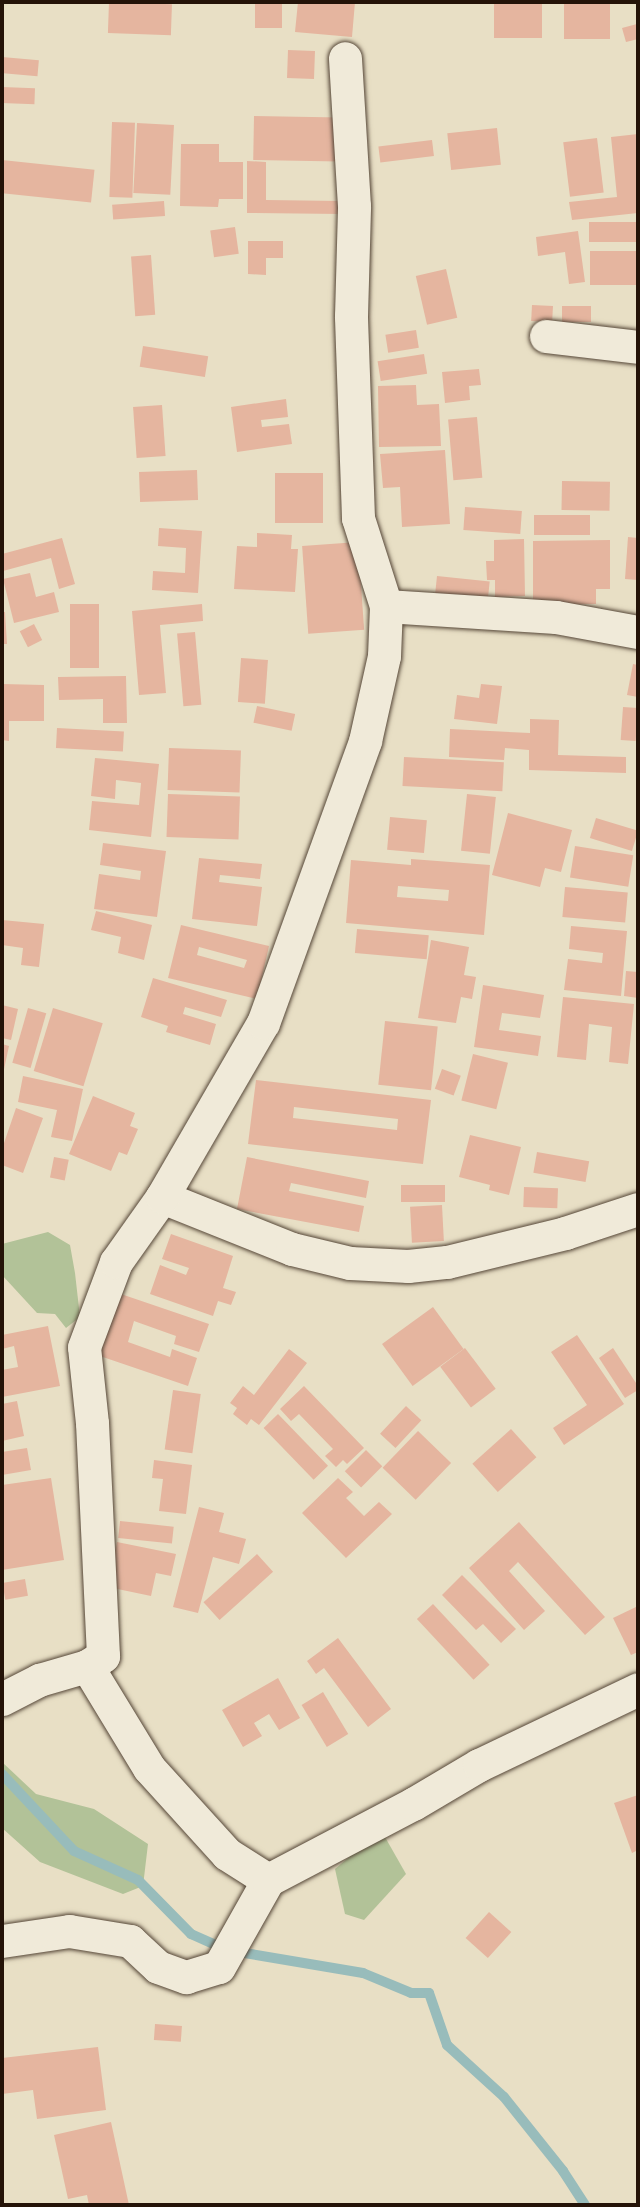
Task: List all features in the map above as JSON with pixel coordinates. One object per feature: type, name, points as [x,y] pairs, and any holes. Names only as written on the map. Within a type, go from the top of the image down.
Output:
[{"type":"street","points":[[2,1699],[39,1680],[87,1665],[103,1656],[92,1423],[85,1348],[116,1262],[162,1197],[263,1023],[365,741],[384,656],[386,606],[358,518],[351,316],[354,206],[345,58]]},
{"type":"street","points":[[546,336],[638,347]]},
{"type":"street","points":[[386,606],[556,617],[638,632]]},
{"type":"street","points":[[162,1197],[292,1249],[350,1263],[408,1266],[447,1262],[500,1250],[565,1233],[638,1209]]},
{"type":"street","points":[[87,1665],[149,1768],[227,1854],[268,1880]]},
{"type":"street","points":[[2,1941],[69,1931],[130,1941],[158,1967],[186,1978],[219,1967],[268,1880],[412,1804],[479,1765],[638,1689]]},
{"type":"green space","points":[[48,1232],[70,1245],[80,1317],[66,1328],[55,1314],[37,1313],[2,1275],[2,1244]]},
{"type":"green space","points":[[2,1762],[36,1794],[94,1809],[148,1844],[143,1886],[123,1894],[40,1862],[2,1828]]},
{"type":"green space","points":[[381,1830],[406,1874],[364,1920],[345,1914],[335,1869]]},
{"type":"building","points":[[109,2],[172,4],[171,35],[108,33]]},
{"type":"building","points":[[255,2],[282,2],[282,28],[255,28]]},
{"type":"building","points":[[298,2],[355,2],[352,37],[295,32]]},
{"type":"building","points":[[494,2],[542,2],[542,38],[494,38]]},
{"type":"building","points":[[564,2],[610,2],[610,39],[564,39]]},
{"type":"building","points":[[637,24],[638,39],[626,42],[622,28]]},
{"type":"building","points":[[288,50],[315,51],[314,79],[287,78]]},
{"type":"building","points":[[2,57],[39,60],[37,76],[2,73]]},
{"type":"building","points":[[2,87],[35,88],[34,104],[2,103]]},
{"type":"building","points":[[254,116],[340,118],[339,161],[253,160]]},
{"type":"building","points":[[112,122],[135,123],[132,198],[109,197]]},
{"type":"building","points":[[137,123],[174,125],[170,195],[133,193]]},
{"type":"building","points":[[497,128],[501,165],[451,170],[447,133]]},
{"type":"building","points":[[638,134],[638,213],[572,220],[569,202],[617,197],[611,137]]},
{"type":"building","points":[[597,138],[604,193],[570,197],[563,142]]},
{"type":"building","points":[[432,140],[434,156],[380,162],[378,147]]},
{"type":"building","points":[[181,144],[219,144],[219,162],[243,162],[243,199],[219,199],[218,207],[180,206]]},
{"type":"building","points":[[2,160],[94,170],[91,203],[2,193]]},
{"type":"building","points":[[247,161],[266,162],[266,200],[341,201],[341,214],[247,213]]},
{"type":"building","points":[[164,201],[165,216],[113,220],[112,205]]},
{"type":"building","points":[[589,222],[638,222],[638,242],[589,242]]},
{"type":"building","points":[[235,227],[239,254],[214,257],[210,230]]},
{"type":"building","points":[[578,231],[585,282],[569,284],[565,252],[538,256],[536,237]]},
{"type":"building","points":[[248,241],[283,241],[283,258],[266,258],[266,275],[248,274]]},
{"type":"building","points":[[590,251],[638,251],[638,285],[590,285]]},
{"type":"building","points":[[151,255],[155,315],[135,316],[131,256]]},
{"type":"building","points":[[446,269],[457,318],[427,325],[416,276]]},
{"type":"building","points":[[532,305],[553,306],[552,322],[531,321]]},
{"type":"building","points":[[562,306],[591,306],[591,322],[562,322]]},
{"type":"building","points":[[416,330],[419,348],[388,353],[385,335]]},
{"type":"building","points":[[143,346],[208,356],[205,377],[140,367]]},
{"type":"building","points":[[424,354],[427,374],[381,381],[378,361]]},
{"type":"building","points":[[479,369],[481,385],[469,386],[470,400],[445,403],[442,372]]},
{"type":"building","points":[[416,385],[417,405],[439,404],[441,446],[379,447],[378,386]]},
{"type":"building","points":[[286,399],[288,417],[261,420],[262,427],[289,424],[292,444],[237,452],[231,407]]},
{"type":"building","points":[[162,405],[166,456],[137,458],[133,407]]},
{"type":"building","points":[[477,417],[482,478],[453,480],[448,420]]},
{"type":"building","points":[[445,450],[450,524],[402,527],[400,487],[383,488],[380,454]]},
{"type":"building","points":[[197,470],[198,500],[140,502],[139,472]]},
{"type":"building","points":[[275,473],[323,473],[323,523],[275,523]]},
{"type":"building","points":[[562,481],[610,482],[609,511],[561,510]]},
{"type":"building","points":[[465,507],[522,511],[520,534],[463,530]]},
{"type":"building","points":[[534,515],[590,515],[590,535],[534,535]]},
{"type":"building","points":[[159,528],[202,531],[198,593],[152,590],[153,571],[185,573],[186,548],[158,546]]},
{"type":"building","points":[[257,533],[292,535],[291,549],[298,549],[295,592],[234,589],[237,546],[257,547]]},
{"type":"building","points":[[628,537],[638,538],[638,580],[625,579]]},
{"type":"building","points":[[62,538],[75,584],[59,589],[51,558],[3,571],[2,554]]},
{"type":"building","points":[[524,539],[525,596],[495,597],[495,580],[487,580],[486,561],[494,561],[494,540]]},
{"type":"building","points":[[610,540],[610,589],[596,589],[596,604],[533,605],[533,541]]},
{"type":"building","points":[[358,542],[364,630],[308,634],[302,546]]},
{"type":"building","points":[[30,573],[36,597],[54,592],[59,612],[14,623],[3,579]]},
{"type":"building","points":[[437,576],[490,582],[488,602],[435,597]]},
{"type":"building","points":[[70,604],[99,604],[99,668],[70,668]]},
{"type":"building","points":[[202,604],[203,621],[160,625],[166,693],[139,695],[132,611]]},
{"type":"building","points":[[2,612],[5,612],[7,644],[2,644]]},
{"type":"building","points":[[34,624],[42,640],[28,647],[20,631]]},
{"type":"building","points":[[195,632],[201,705],[183,706],[177,634]]},
{"type":"building","points":[[241,658],[268,660],[265,704],[238,702]]},
{"type":"building","points":[[633,664],[638,665],[638,697],[627,695]]},
{"type":"building","points":[[126,676],[127,723],[103,723],[103,699],[59,700],[58,677]]},
{"type":"building","points":[[2,684],[44,685],[44,721],[9,721],[9,741],[2,740]]},
{"type":"building","points":[[481,684],[502,686],[497,724],[454,719],[457,695],[479,698]]},
{"type":"building","points":[[257,706],[295,714],[292,731],[253,723]]},
{"type":"building","points":[[623,707],[638,708],[636,741],[621,740]]},
{"type":"building","points":[[530,719],[559,720],[558,755],[626,757],[626,773],[529,770],[529,750],[505,748],[504,760],[449,757],[450,729],[530,733]]},
{"type":"building","points":[[57,728],[124,732],[123,751],[56,748]]},
{"type":"building","points":[[169,748],[241,751],[239,792],[168,790]]},
{"type":"building","points":[[404,757],[504,762],[502,791],[402,786]]},
{"type":"building","points":[[95,758],[159,764],[151,837],[89,830],[92,801],[139,805],[141,783],[116,780],[115,799],[91,796]]},
{"type":"building","points":[[168,794],[240,797],[238,839],[166,837]]},
{"type":"building","points":[[467,794],[496,797],[490,854],[461,851]]},
{"type":"building","points":[[508,813],[572,830],[561,872],[545,868],[540,887],[492,875]]},
{"type":"building","points":[[390,817],[427,820],[424,853],[387,850]]},
{"type":"building","points":[[596,818],[638,831],[632,851],[590,838]]},
{"type":"building","points":[[103,843],[166,851],[157,917],[94,909],[99,874],[140,880],[141,871],[100,865]]},
{"type":"building","points":[[575,846],[633,855],[628,887],[570,878]]},
{"type":"building","points":[[199,858],[262,864],[260,879],[220,875],[219,882],[262,887],[257,926],[192,919]]},
{"type":"building","points":[[411,859],[490,865],[484,935],[346,923],[351,860],[411,865]],"holes":[[[398,886],[449,890],[448,901],[397,897]]]},
{"type":"building","points":[[565,887],[628,892],[625,922],[562,917]]},
{"type":"building","points":[[96,911],[152,925],[144,960],[118,953],[121,937],[91,930]]},
{"type":"building","points":[[2,920],[44,924],[39,967],[21,965],[23,948],[2,945]]},
{"type":"building","points":[[181,925],[269,946],[257,999],[168,978]],"holes":[[[199,947],[247,960],[244,968],[197,955]]]},
{"type":"building","points":[[571,926],[627,931],[621,996],[564,990],[568,959],[602,963],[603,953],[569,949]]},
{"type":"building","points":[[357,929],[429,935],[427,959],[355,953]]},
{"type":"building","points":[[431,940],[469,947],[464,975],[476,977],[472,999],[461,997],[456,1023],[418,1018]]},
{"type":"building","points":[[626,971],[638,972],[638,998],[624,996]]},
{"type":"building","points":[[153,978],[227,1000],[221,1017],[185,1007],[183,1014],[216,1024],[210,1045],[166,1032],[168,1026],[141,1017]]},
{"type":"building","points":[[483,985],[544,995],[540,1018],[502,1013],[499,1030],[541,1036],[538,1056],[474,1047]]},
{"type":"building","points":[[563,997],[634,1004],[628,1064],[609,1062],[612,1027],[589,1024],[586,1060],[557,1057]]},
{"type":"building","points":[[2,1005],[18,1009],[11,1040],[2,1038]]},
{"type":"building","points":[[28,1008],[46,1013],[31,1068],[12,1063]]},
{"type":"building","points":[[53,1008],[103,1023],[83,1086],[34,1071]]},
{"type":"building","points":[[385,1021],[438,1027],[431,1090],[378,1085]]},
{"type":"building","points":[[2,1044],[9,1046],[3,1074],[2,1074]]},
{"type":"building","points":[[473,1054],[508,1063],[496,1109],[461,1101]]},
{"type":"building","points":[[442,1069],[461,1076],[454,1096],[435,1089]]},
{"type":"building","points":[[23,1076],[83,1089],[72,1141],[51,1137],[57,1110],[18,1102]]},
{"type":"building","points":[[256,1080],[431,1100],[423,1164],[248,1144]],"holes":[[[294,1107],[398,1119],[397,1130],[293,1118]]]},
{"type":"building","points":[[93,1096],[135,1113],[130,1126],[138,1129],[127,1155],[119,1152],[111,1171],[69,1154]]},
{"type":"building","points":[[16,1108],[43,1118],[23,1173],[2,1165],[2,1149]]},
{"type":"building","points":[[470,1135],[521,1147],[509,1195],[489,1190],[490,1185],[459,1177]]},
{"type":"building","points":[[537,1152],[589,1161],[586,1182],[533,1173]]},
{"type":"building","points":[[54,1157],[69,1160],[65,1180],[50,1178]]},
{"type":"building","points":[[247,1157],[369,1181],[366,1198],[291,1183],[289,1191],[364,1206],[359,1232],[237,1209]]},
{"type":"building","points":[[401,1185],[445,1185],[445,1202],[401,1202]]},
{"type":"building","points":[[524,1187],[558,1188],[557,1208],[523,1207]]},
{"type":"building","points":[[442,1205],[444,1241],[412,1243],[410,1207]]},
{"type":"building","points":[[171,1234],[233,1256],[223,1288],[236,1292],[231,1305],[218,1301],[213,1316],[150,1294],[160,1265],[186,1275],[189,1268],[162,1259]]},
{"type":"building","points":[[118,1293],[209,1324],[199,1352],[174,1344],[176,1336],[134,1321],[128,1342],[170,1357],[172,1349],[197,1358],[188,1386],[97,1355]]},
{"type":"building","points":[[433,1307],[464,1349],[413,1386],[382,1344]]},
{"type":"building","points":[[48,1326],[60,1386],[2,1397],[2,1370],[18,1367],[14,1346],[2,1349],[2,1335]]},
{"type":"building","points":[[577,1335],[624,1404],[564,1445],[553,1428],[587,1405],[551,1352]]},
{"type":"building","points":[[465,1348],[496,1389],[471,1407],[440,1367]]},
{"type":"building","points":[[613,1348],[638,1386],[638,1390],[625,1398],[599,1358]]},
{"type":"building","points":[[289,1349],[307,1363],[259,1425],[251,1419],[247,1425],[233,1414],[237,1408],[230,1403],[243,1386],[254,1395]]},
{"type":"building","points":[[304,1386],[364,1448],[347,1464],[343,1460],[336,1467],[325,1456],[333,1449],[299,1414],[291,1421],[280,1409]]},
{"type":"building","points":[[173,1390],[201,1394],[192,1453],[165,1449]]},
{"type":"building","points":[[17,1401],[24,1436],[2,1441],[2,1404]]},
{"type":"building","points":[[406,1406],[421,1420],[395,1448],[380,1434]]},
{"type":"building","points":[[278,1414],[328,1466],[314,1480],[264,1428]]},
{"type":"building","points":[[511,1429],[536,1457],[498,1492],[472,1464]]},
{"type":"building","points":[[418,1431],[451,1463],[416,1500],[383,1468]]},
{"type":"building","points":[[27,1448],[31,1470],[2,1475],[2,1452]]},
{"type":"building","points":[[366,1450],[382,1466],[361,1487],[345,1471]]},
{"type":"building","points":[[154,1460],[192,1465],[186,1514],[159,1511],[163,1479],[152,1478]]},
{"type":"building","points":[[51,1478],[64,1560],[2,1570],[2,1485]]},
{"type":"building","points":[[338,1478],[353,1492],[346,1498],[364,1516],[379,1502],[392,1514],[346,1558],[302,1513]]},
{"type":"building","points":[[199,1507],[224,1513],[219,1532],[246,1539],[239,1564],[213,1557],[198,1613],[173,1607]]},
{"type":"building","points":[[120,1521],[174,1527],[172,1544],[118,1538]]},
{"type":"building","points":[[519,1522],[605,1617],[585,1635],[518,1562],[509,1571],[545,1611],[524,1630],[469,1568]]},
{"type":"building","points":[[117,1542],[176,1554],[171,1576],[156,1573],[151,1596],[108,1587]]},
{"type":"building","points":[[257,1554],[273,1572],[220,1620],[203,1602]]},
{"type":"building","points":[[462,1575],[516,1629],[501,1643],[483,1624],[476,1630],[442,1595]]},
{"type":"building","points":[[25,1579],[28,1596],[5,1600],[2,1583]]},
{"type":"building","points":[[433,1604],[490,1665],[474,1680],[417,1619]]},
{"type":"building","points":[[638,1606],[638,1652],[631,1655],[613,1618]]},
{"type":"building","points":[[338,1638],[391,1709],[368,1727],[324,1668],[316,1674],[307,1661]]},
{"type":"building","points":[[278,1678],[300,1718],[279,1730],[269,1714],[254,1723],[262,1736],[243,1747],[222,1710]]},
{"type":"building","points":[[323,1692],[348,1734],[327,1747],[302,1705]]},
{"type":"building","points":[[638,1795],[638,1850],[632,1853],[614,1803]]},
{"type":"building","points":[[489,1912],[511,1932],[488,1958],[466,1938]]},
{"type":"building","points":[[155,2024],[182,2026],[181,2042],[154,2040]]},
{"type":"building","points":[[98,2047],[106,2110],[37,2119],[33,2090],[2,2094],[2,2058]]},
{"type":"building","points":[[111,2122],[129,2205],[89,2205],[87,2195],[68,2199],[54,2135]]},
{"type":"waterway","points":[[2,1774],[74,1851],[138,1880],[191,1934],[227,1950],[363,1973],[411,1993],[429,1993],[447,2045],[504,2097],[563,2171],[585,2205]]}]
